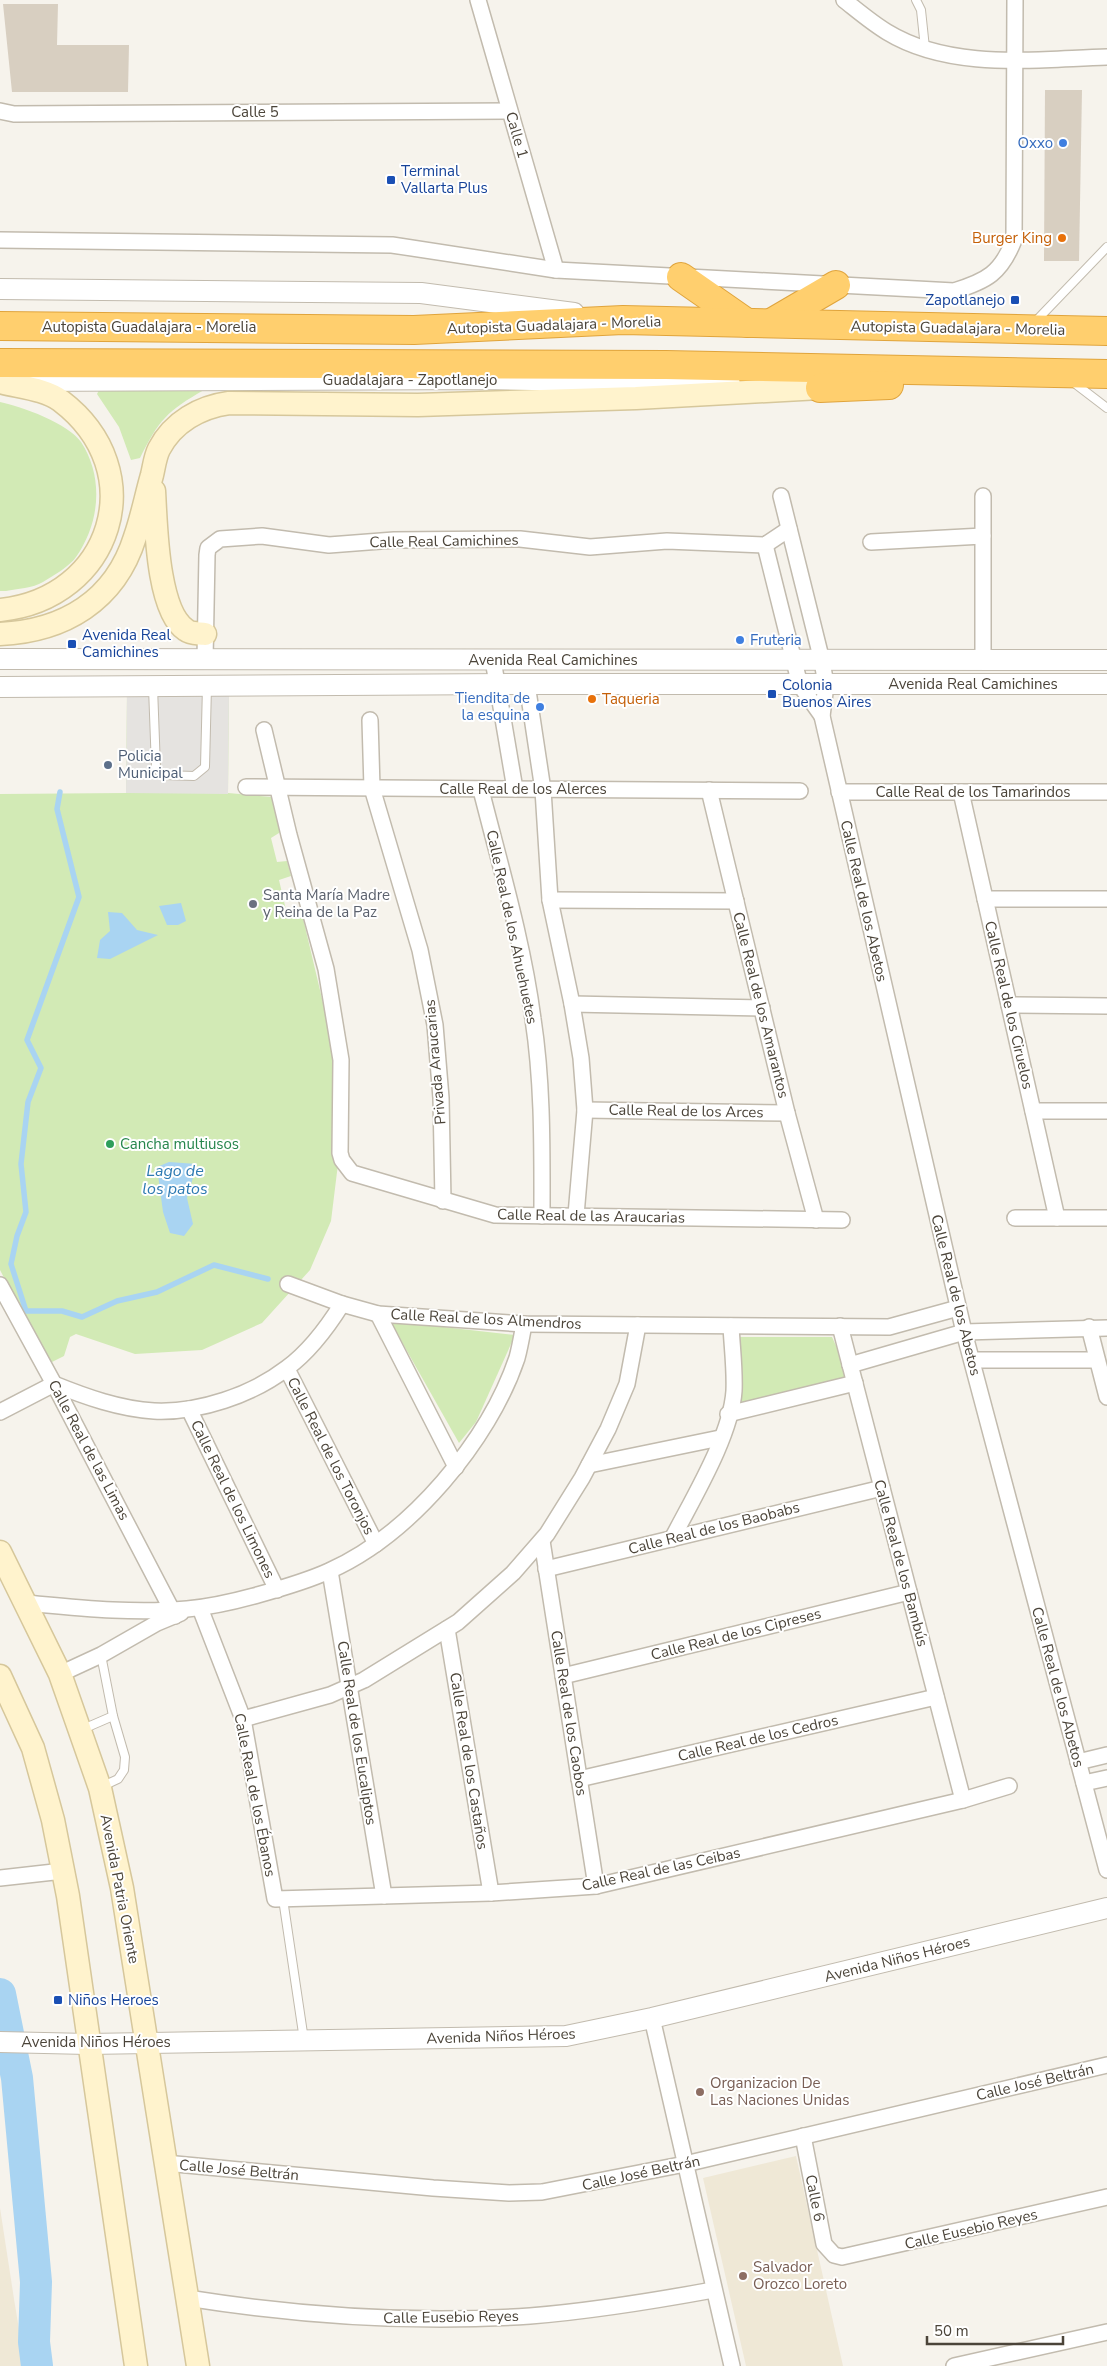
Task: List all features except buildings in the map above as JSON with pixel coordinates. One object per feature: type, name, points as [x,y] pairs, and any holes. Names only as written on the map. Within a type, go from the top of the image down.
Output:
[{"type":"highway","points":[[681,277],[759,323],[836,285]]},
{"type":"highway","name":"Autopista Guadalajara - Morelia","points":[[0,326],[414,330],[623,320],[1107,331]]},
{"type":"highway","points":[[0,364],[666,365],[1015,370],[1107,374]]},
{"type":"highway","points":[[820,388],[911,384],[1015,370]]},
{"type":"main road","points":[[0,382],[60,400],[84,422],[97,439],[104,454],[113,489],[112,510],[107,528],[86,566],[70,582],[44,600],[28,606],[0,610]]},
{"type":"main road","points":[[0,634],[39,630],[62,622],[83,610],[100,596],[126,560],[135,538],[159,450],[179,425],[196,412],[214,405],[229,403],[467,404],[820,388]]},
{"type":"main road","points":[[153,470],[158,557],[164,588],[181,625],[191,633],[205,634]]},
{"type":"main road","name":"Avenida Patria Oriente","points":[[0,1552],[60,1674],[100,1788],[122,1888],[187,2298]]},
{"type":"main road","points":[[0,1676],[33,1748],[53,1820],[63,1871],[136,2366]]},
{"type":"main road","points":[[187,2298],[198,2366]]},
{"type":"street","name":"Calle 1","points":[[478,0],[556,270]]},
{"type":"street","points":[[844,0],[888,33],[925,48],[951,55],[1015,59],[1107,57]]},
{"type":"street","points":[[0,240],[392,244],[556,270],[954,291],[976,285],[995,274],[1007,259],[1014,240],[1015,0]]},
{"type":"street","name":"Calle 5","points":[[0,111],[24,114],[509,111]]},
{"type":"street","points":[[0,289],[421,293],[623,320]]},
{"type":"street","name":"Guadalajara - Zapotlanejo","points":[[0,382],[567,380],[820,388]]},
{"type":"street","name":"Calle Real de los Abetos","points":[[781,496],[822,661],[826,685],[822,716],[958,1308],[1107,1870]]},
{"type":"street","points":[[982,496],[984,660]]},
{"type":"street","points":[[765,545],[789,528]]},
{"type":"street","name":"Calle Real Camichines","points":[[205,659],[208,548],[220,539],[228,537],[262,536],[329,545],[394,540],[520,539],[590,547],[667,541],[765,545]]},
{"type":"street","points":[[871,542],[983,536]]},
{"type":"street","name":"Calle Real de los Abetos","points":[[765,545],[800,685],[822,716]]},
{"type":"street","name":"Avenida Real Camichines","points":[[0,659],[1107,660]]},
{"type":"street","points":[[493,660],[515,789]]},
{"type":"street","name":"Avenida Real Camichines","points":[[0,687],[498,684],[1107,684]]},
{"type":"street","points":[[527,684],[543,790],[550,900],[572,1004],[581,1058],[585,1110],[576,1215]]},
{"type":"street","name":"Privada Araucarias","points":[[370,720],[372,788],[422,959],[435,1025],[441,1098],[443,1202]]},
{"type":"street","name":"Calle Real de las Araucarias","points":[[264,730],[329,983],[341,1067],[342,1160],[352,1173],[443,1202],[495,1215],[842,1220]]},
{"type":"street","name":"Calle Real de los Alerces","points":[[246,787],[800,791]]},
{"type":"street","name":"Calle Real de los Ahuehuetes","points":[[481,790],[510,904],[534,1021],[542,1130],[542,1216]]},
{"type":"street","name":"Calle Real de los Amarantos","points":[[709,790],[787,1113],[816,1220]]},
{"type":"street","name":"Calle Real de los Tamarindos","points":[[839,792],[1107,792]]},
{"type":"street","name":"Calle Real de los Ciruelos","points":[[961,792],[1057,1218]]},
{"type":"street","points":[[985,899],[1107,899]]},
{"type":"street","points":[[550,900],[736,901]]},
{"type":"street","points":[[572,1004],[762,1008]]},
{"type":"street","points":[[1009,1005],[1107,1006]]},
{"type":"street","name":"Calle Real de los Arces","points":[[585,1110],[787,1113]]},
{"type":"street","points":[[1033,1111],[1107,1111]]},
{"type":"street","points":[[1015,1218],[1107,1218]]},
{"type":"street","name":"Calle Real de los Almendros","points":[[288,1284],[342,1304],[378,1314],[524,1324],[888,1327],[958,1308]]},
{"type":"street","name":"Calle Real de las Limas","points":[[0,1286],[184,1611]]},
{"type":"street","points":[[0,1412],[54,1384],[91,1398],[117,1405],[154,1411],[189,1409],[223,1400],[259,1384],[286,1369],[312,1346],[342,1304]]},
{"type":"street","points":[[378,1314],[456,1467]]},
{"type":"street","points":[[60,1674],[101,1656],[158,1623],[184,1611],[277,1590],[330,1571],[376,1544],[431,1497],[456,1467],[486,1423],[517,1358],[524,1324]]},
{"type":"street","points":[[243,1719],[302,1703],[364,1680],[447,1629],[513,1573],[542,1541],[589,1465],[608,1429],[627,1384],[638,1325]]},
{"type":"street","points":[[672,1539],[710,1464],[728,1414],[734,1392],[731,1326]]},
{"type":"street","name":"Calle Real de los Bambús","points":[[840,1326],[963,1800]]},
{"type":"street","points":[[1089,1328],[1107,1397]]},
{"type":"street","points":[[850,1364],[964,1332],[1107,1328]]},
{"type":"street","points":[[972,1360],[1097,1360]]},
{"type":"street","name":"Calle Real de los Toronjos","points":[[286,1369],[376,1544]]},
{"type":"street","points":[[728,1414],[855,1383]]},
{"type":"street","name":"Calle Real de los Limones","points":[[189,1409],[277,1590]]},
{"type":"street","points":[[589,1465],[720,1438]]},
{"type":"street","name":"Calle Real de los Baobabs","points":[[546,1569],[882,1488]]},
{"type":"street","name":"Calle Real de los Caobos","points":[[542,1541],[596,1886]]},
{"type":"street","name":"Calle Real de los Eucaliptos","points":[[330,1571],[384,1896]]},
{"type":"street","name":"Calle Real de los Cipreses","points":[[563,1676],[909,1592]]},
{"type":"street","points":[[25,1603],[125,1611],[184,1611]]},
{"type":"street","name":"Calle Real de los Ébanos","points":[[184,1611],[243,1719],[279,1898]]},
{"type":"street","name":"Calle Real de los Castaños","points":[[447,1629],[491,1893]]},
{"type":"street","name":"Calle Real de los Cedros","points":[[579,1779],[936,1697]]},
{"type":"street","points":[[1078,1762],[1107,1755]]},
{"type":"street","points":[[1084,1783],[1107,1778]]},
{"type":"street","name":"Calle Real de las Ceibas","points":[[279,1898],[491,1893],[596,1886],[963,1800],[1009,1786]]},
{"type":"street","points":[[0,1878],[63,1871]]},
{"type":"street","name":"Avenida Niños Héroes","points":[[0,2042],[88,2044],[547,2037],[581,2034],[1107,1908]]},
{"type":"street","points":[[652,2018],[732,2366]]},
{"type":"street","name":"Calle José Beltrán","points":[[165,2163],[509,2193],[542,2192],[685,2164],[1107,2065]]},
{"type":"street","name":"Calle 6","points":[[802,2136],[824,2244],[834,2255]]},
{"type":"street","name":"Calle Eusebio Reyes","points":[[834,2255],[849,2257],[1107,2197]]},
{"type":"street","name":"Calle Eusebio Reyes","points":[[187,2298],[299,2314],[402,2319],[468,2319],[592,2310],[713,2290]]},
{"type":"street","points":[[954,2366],[1107,2332]]},
{"type":"lane","points":[[916,0],[921,10],[925,48]]},
{"type":"lane","points":[[1028,329],[1107,247]]},
{"type":"lane","points":[[1060,372],[1107,408]]},
{"type":"lane","points":[[153,686],[156,768],[163,775],[194,776],[205,767],[207,686]]},
{"type":"lane","points":[[100,1788],[118,1779],[124,1770],[125,1757],[112,1716],[101,1656]]},
{"type":"lane","points":[[80,1731],[112,1716]]},
{"type":"lane","name":"Calle Real de los Ébanos","points":[[279,1898],[304,2040]]},
{"type":"shaded area","points":[[127,693],[229,694],[228,794],[126,793]]},
{"type":"shaded area","points":[[796,2156],[843,2366],[746,2366],[703,2178]]},
{"type":"shaded area","points":[[0,2208],[14,2299],[25,2366],[0,2366]]},
{"type":"green space","points":[[100,388],[204,390],[172,411],[159,425],[140,458],[131,460],[119,427],[97,394]]},
{"type":"green space","points":[[0,402],[20,407],[56,422],[75,435],[88,456],[96,485],[94,515],[90,530],[76,557],[61,571],[39,584],[6,591],[0,591]]},
{"type":"green space","points":[[127,693],[229,694],[228,793],[271,797],[280,814],[279,833],[271,838],[277,862],[287,861],[291,876],[279,880],[286,910],[299,911],[302,914],[328,1024],[337,1085],[338,1164],[331,1221],[310,1270],[262,1323],[202,1350],[135,1354],[76,1334],[70,1337],[64,1356],[52,1362],[47,1360],[0,1270],[0,794],[126,793]]},
{"type":"green space","points":[[390,1321],[515,1335],[476,1422],[459,1443]]},
{"type":"green space","points":[[736,1337],[832,1337],[844,1363],[846,1381],[735,1409]]},
{"type":"water","points":[[181,903],[186,921],[178,925],[167,925],[159,906]]},
{"type":"water","points":[[108,912],[122,913],[137,930],[158,935],[110,959],[97,958],[100,940],[110,931]]},
{"type":"water","name":"Lago de los patos","points":[[169,1162],[197,1164],[187,1198],[193,1224],[184,1236],[170,1233],[163,1212],[157,1167]]},
{"type":"waterway","points":[[60,792],[57,809],[79,897],[27,1040],[41,1068],[28,1102],[21,1164],[26,1212],[17,1236],[11,1264],[26,1311],[62,1311],[82,1317],[117,1301],[157,1292],[214,1265],[268,1279]]},
{"type":"waterway","points":[[0,1994],[17,2078],[36,2282],[34,2342],[37,2366]]},
{"type":"place","name":"Oxxo","points":[[1063,143]]},
{"type":"place","name":"Terminal Vallarta Plus","points":[[391,180]]},
{"type":"place","name":"Burger King","points":[[1062,238]]},
{"type":"place","name":"Zapotlanejo","points":[[1015,300]]},
{"type":"place","name":"Fruteria","points":[[740,640]]},
{"type":"place","name":"Avenida Real Camichines","points":[[72,644]]},
{"type":"place","name":"Colonia Buenos Aires","points":[[772,694]]},
{"type":"place","name":"Taqueria","points":[[592,699]]},
{"type":"place","name":"Tiendita de la esquina","points":[[540,707]]},
{"type":"place","name":"Policia Municipal","points":[[108,765]]},
{"type":"place","name":"Santa María Madre y Reina de la Paz","points":[[253,904]]},
{"type":"place","name":"Cancha multiusos","points":[[110,1144]]},
{"type":"place","name":"Niños Heroes","points":[[58,2000]]},
{"type":"place","name":"Organizacion De Las Naciones Unidas","points":[[700,2092]]},
{"type":"place","name":"Salvador Orozco Loreto","points":[[743,2276]]}]
